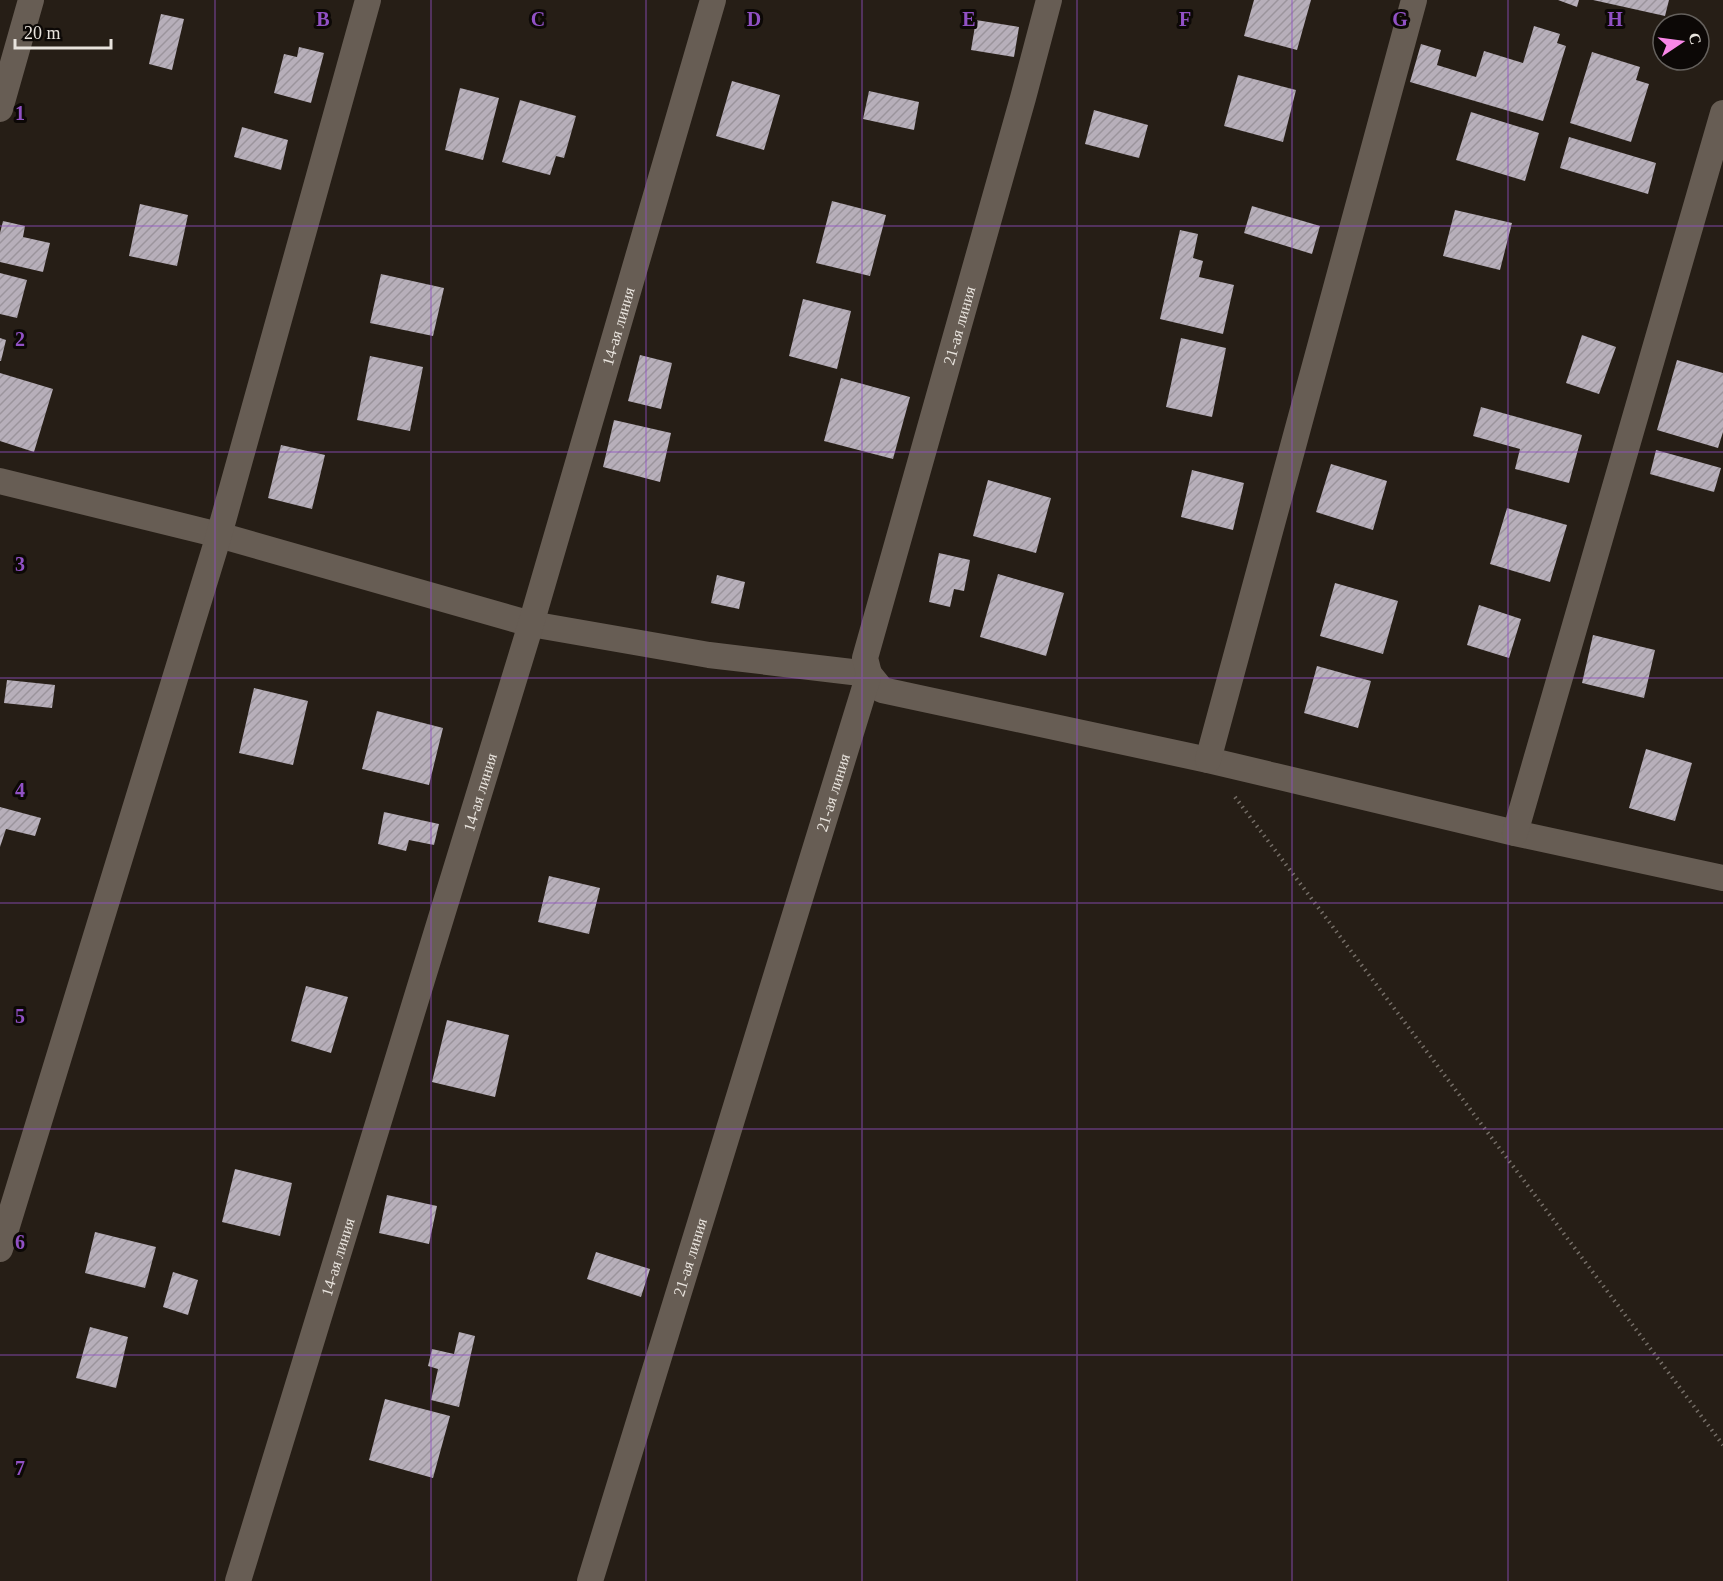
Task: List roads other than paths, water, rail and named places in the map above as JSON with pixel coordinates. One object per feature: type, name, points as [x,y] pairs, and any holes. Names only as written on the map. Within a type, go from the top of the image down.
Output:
[{"type":"street","points":[[0,109],[31,0]]},
{"type":"street","points":[[0,1249],[219,535],[368,0]]},
{"type":"street","name":"14-ая линия","points":[[238,1581],[531,624],[713,0]]},
{"type":"street","name":"21-ая линия","points":[[590,1581],[869,674],[865,658],[1049,0]]},
{"type":"street","points":[[1208,760],[1414,0]]},
{"type":"street","points":[[1515,833],[1723,113]]},
{"type":"street","points":[[0,481],[219,535],[531,624],[709,656],[869,674],[882,690],[1208,760],[1515,833],[1723,878]]}]
